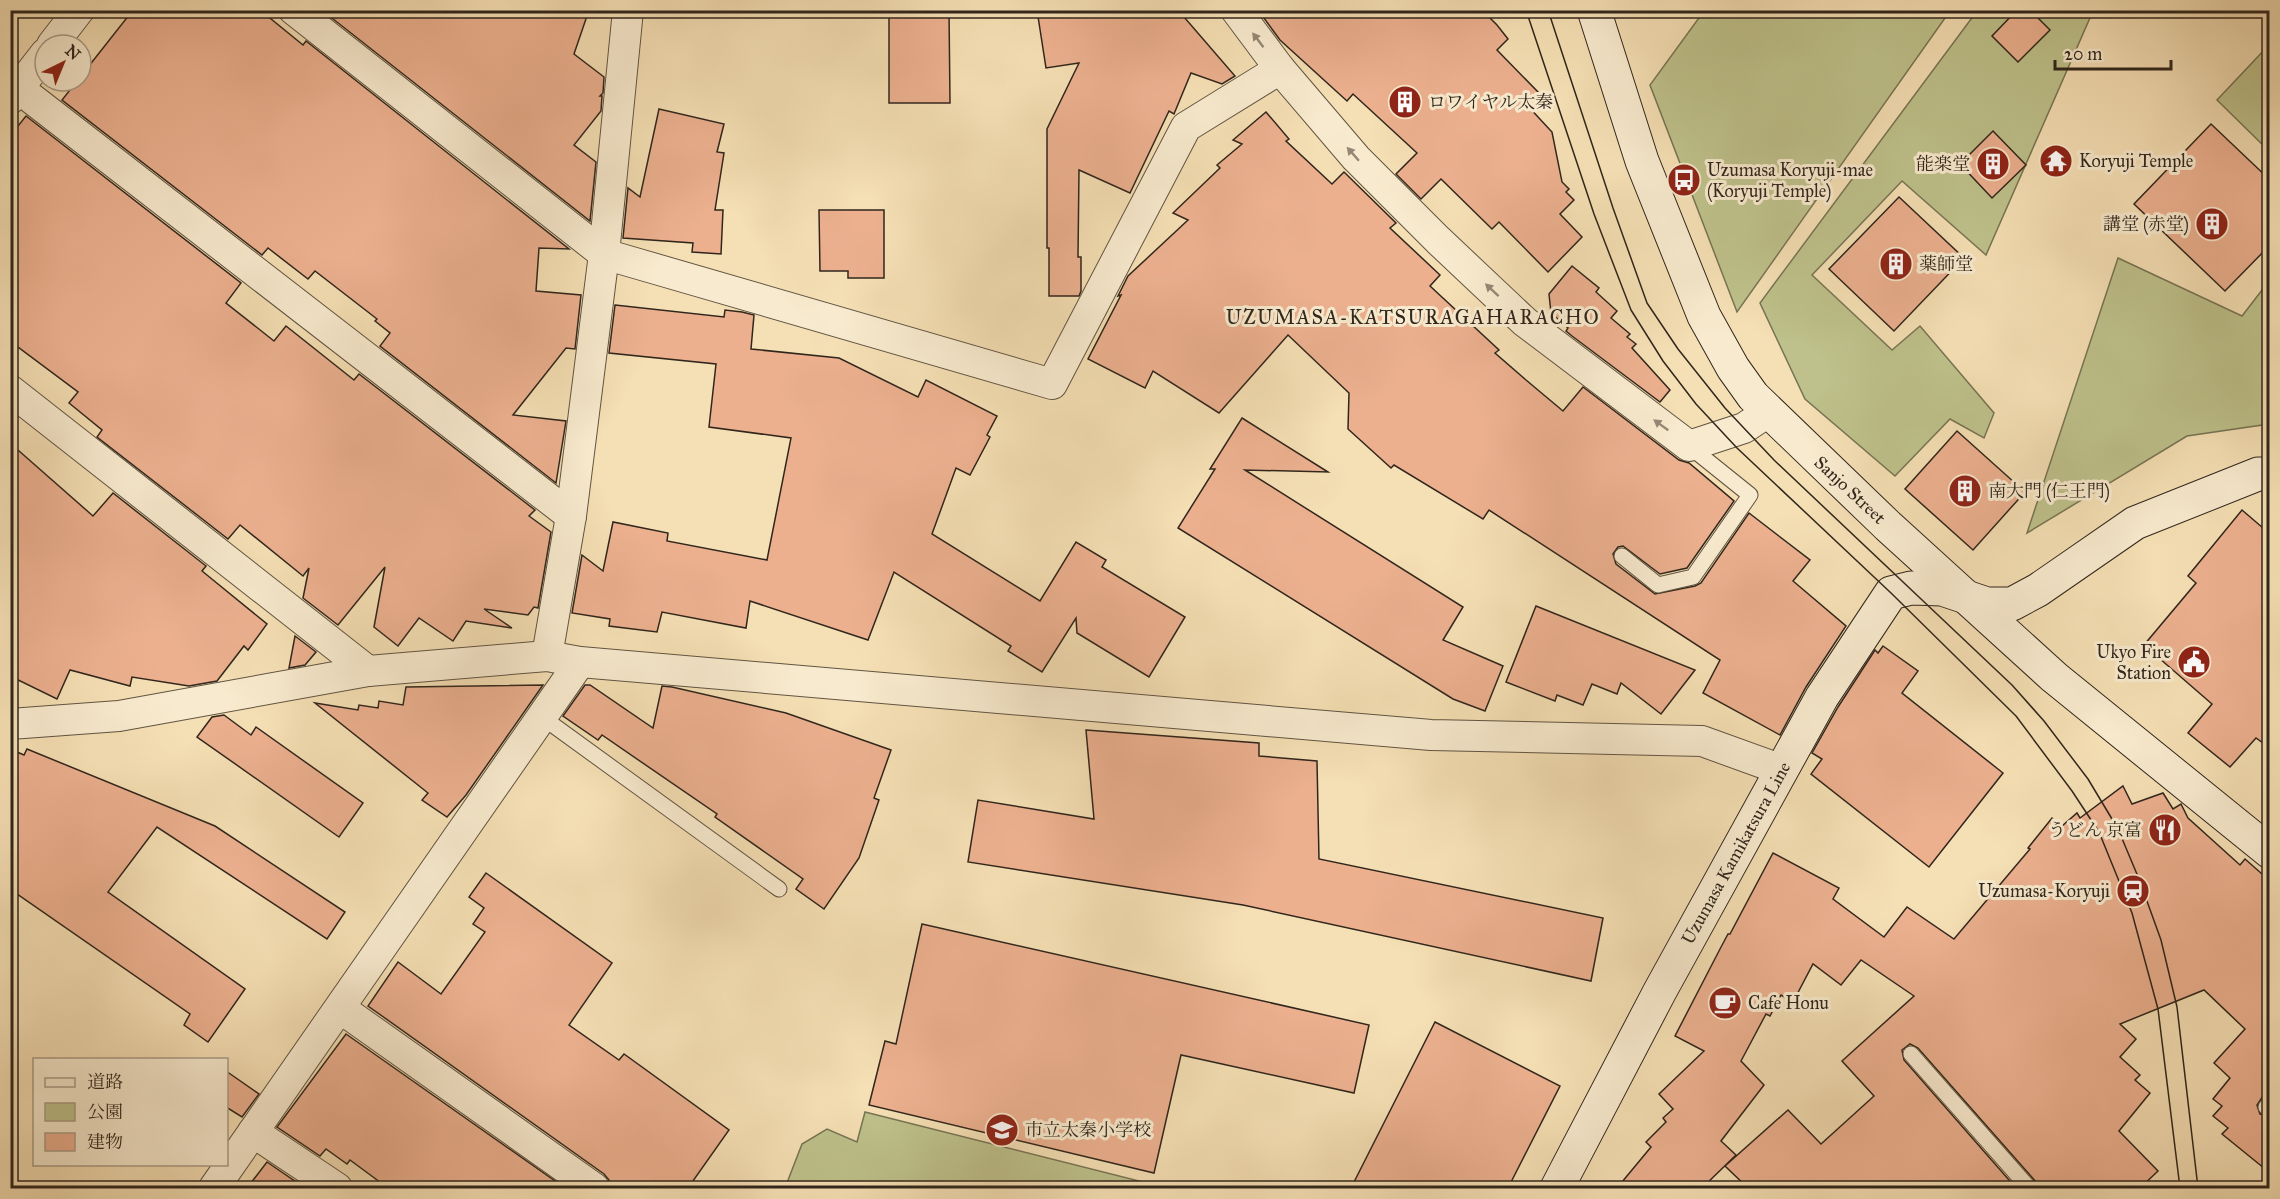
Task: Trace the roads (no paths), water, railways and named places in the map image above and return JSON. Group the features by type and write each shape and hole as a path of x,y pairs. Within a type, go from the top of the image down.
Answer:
{"main road":[{"name":"Sanjo Street","path":"1594,10 1642,161 1704,316 1732,368 1768,412 1965,597 2054,677 2270,852"},
{"path":"1965,597 1987,604 2012,604 2038,590 2135,523 2258,474 2270,474"},
{"name":"Uzumasa Kamikatsura Line","path":"1557,1188 1660,991 1822,697 1891,593 1911,588 1934,588 1965,597"}],"street":[{"path":"61,33 79,10"},
{"path":"294,10 604,254 1052,384 1186,127 1280,69"},
{"path":"547,656 571,516 604,254 628,10"},
{"path":"1236,10 1280,69 1356,158 1438,240 1517,314 1689,446 1744,428 1768,412"},
{"path":"33,69 14,93 571,516"},
{"path":"10,390 368,671"},
{"path":"10,724 119,716 368,671 547,656 580,662 1431,735 1702,741 1782,770"},
{"path":"214,1188 580,662"},
{"path":"340,1008 594,1188"},
{"path":"253,1132 337,1188"}],"lane":[{"path":"1622,556 1658,585 1693,578 1750,495 1689,446"},
{"path":"542,717 779,890"},
{"path":"1911,1054 2029,1188"}],"tram line":[{"path":"1526,10 1594,214 1631,310 1663,361 1696,404 1737,448 1891,593 2016,716 2072,791 2099,832 2132,913 2158,1009 2180,1188"},
{"path":"1548,10 1613,208 1647,303 1678,349 1725,408 1774,460 2012,685 2044,721 2088,779 2118,829 2161,940 2177,1007 2198,1188"}],"place":[{"name":"ロワイヤル太秦","path":"1405,102"},
{"name":"Koryuji Temple","path":"2056,161"},
{"name":"能楽堂","path":"1993,164"},
{"name":"Uzumasa Koryuji-mae (Koryuji Temple)","path":"1684,180"},
{"name":"講堂 (赤堂)","path":"2212,224"},
{"name":"薬師堂","path":"1896,264"},
{"name":"南大門 (仁王門)","path":"1965,491"},
{"name":"Ukyo Fire Station","path":"2194,662"},
{"name":"うどん 京富","path":"2165,830"},
{"name":"Uzumasa-Koryuji","path":"2133,891"},
{"name":"Cafe Honu","path":"1725,1003"},
{"name":"市立太秦小学校","path":"1002,1130"}],"district":[{"name":"UZUMASA-KATSURAGAHARACHO","path":"1413,317"}]}
